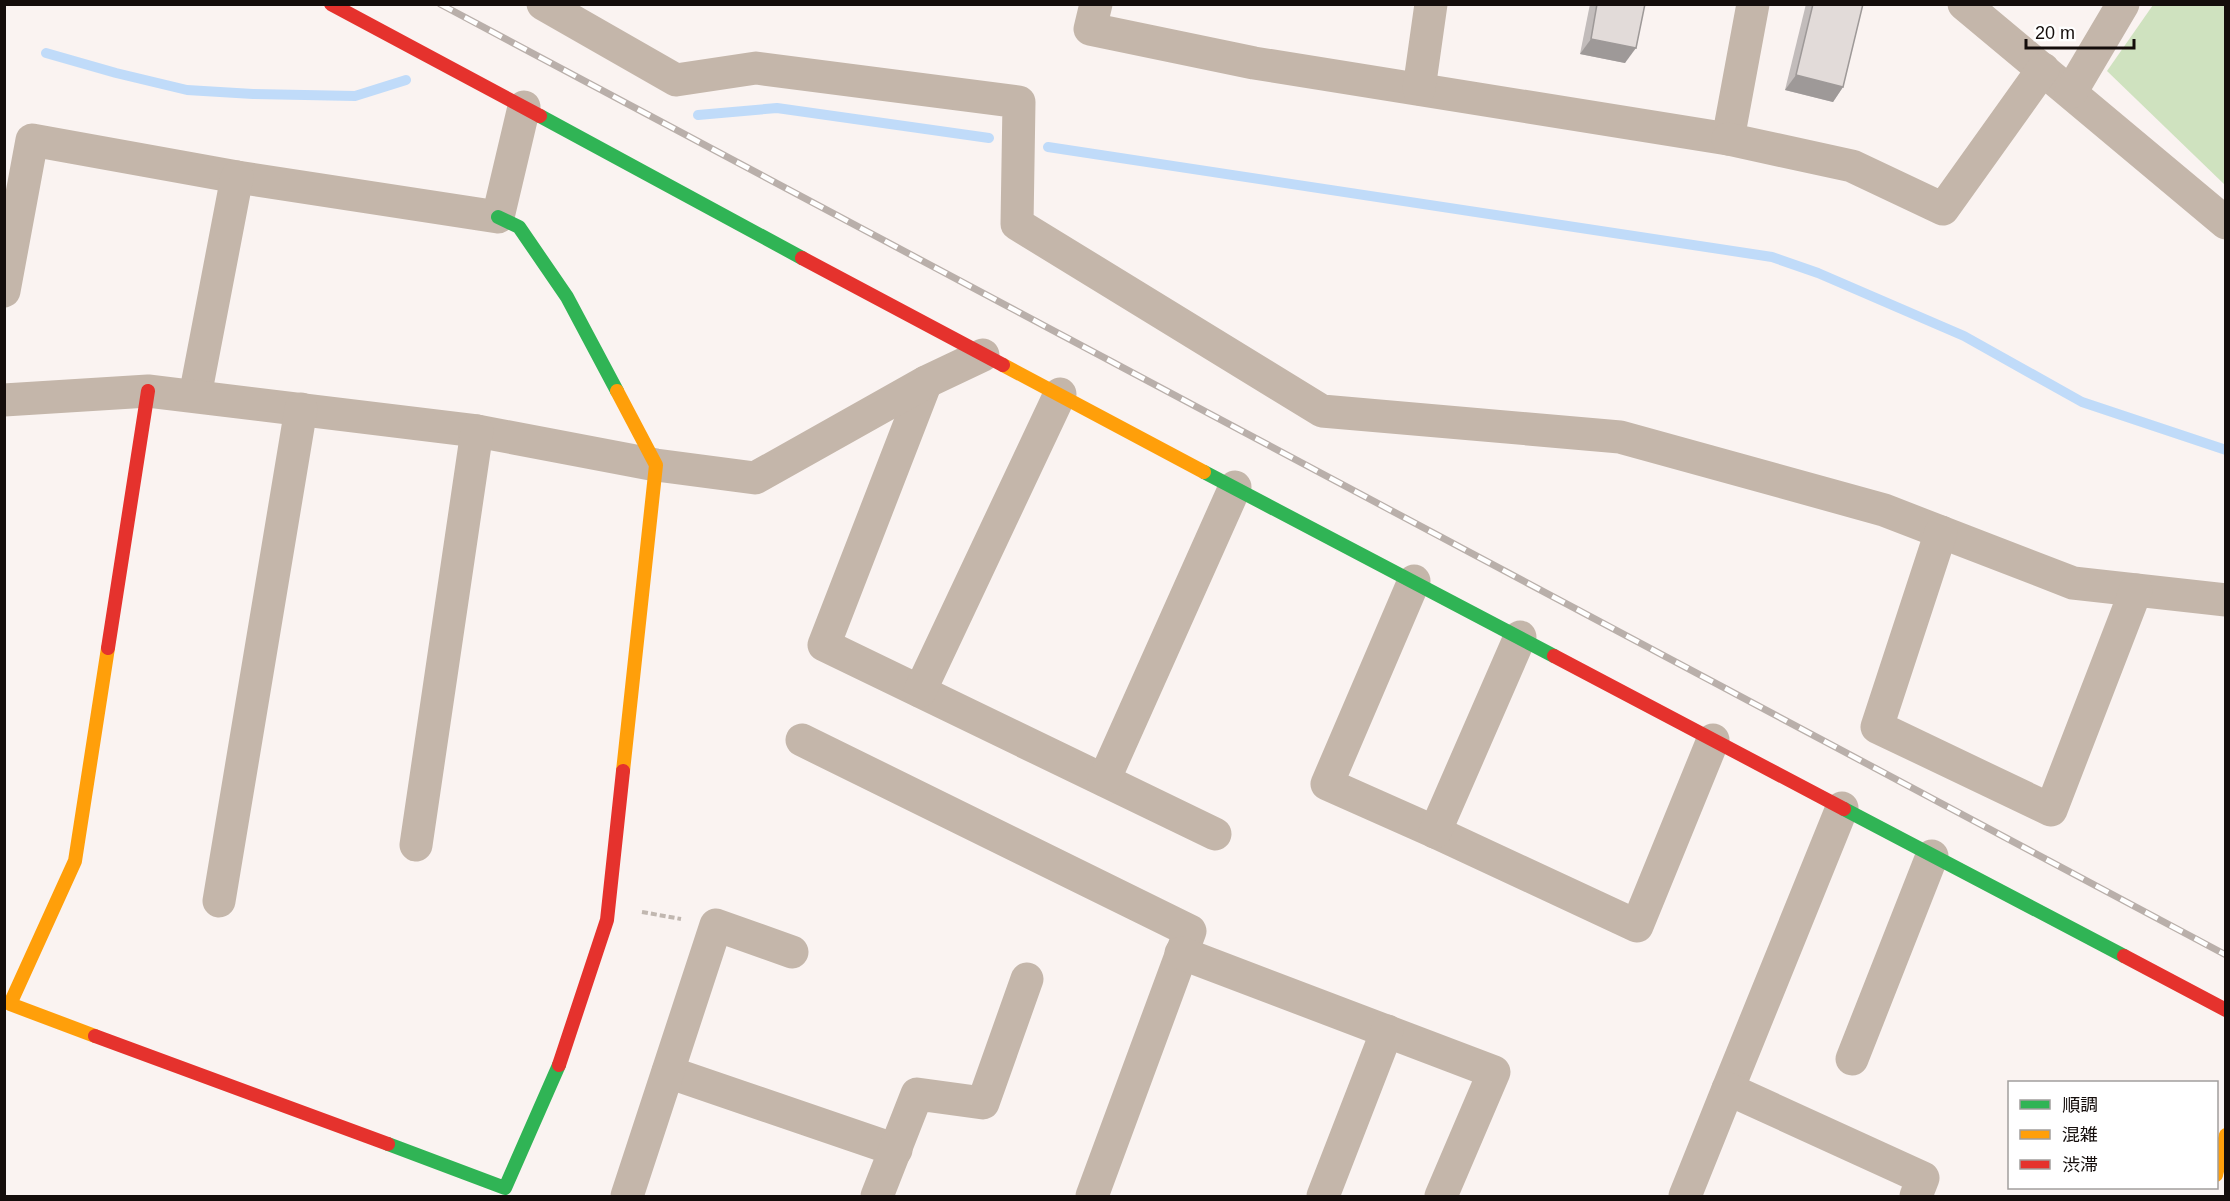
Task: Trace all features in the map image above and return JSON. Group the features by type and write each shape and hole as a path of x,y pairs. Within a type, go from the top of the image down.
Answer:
{"street":[{"path":"331,4 983,355 2226,1011"},
{"path":"543,4 676,80 756,68 1019,102 1017,224 1322,411 1620,437 1884,510 2073,583 2226,600"},
{"path":"1096,4 1090,29 1254,63 1728,139 1852,166 1943,209 2043,69"},
{"path":"1419,89 1431,4"},
{"path":"1728,139 1753,4"},
{"path":"1964,4 2226,223"},
{"path":"2071,92 2123,4"},
{"path":"498,217 524,106"},
{"path":"4,291 32,140 237,177 498,217 519,227 567,297 656,465 607,920 562,1057 505,1188 10,1004 75,861 148,391"},
{"path":"195,396 237,177"},
{"path":"4,400 148,391 477,431 656,465 755,478 926,382 983,355"},
{"path":"926,382 824,645 1215,834"},
{"path":"920,691 1060,394"},
{"path":"219,901 301,409"},
{"path":"416,845 477,431"},
{"path":"1104,780 1235,487"},
{"path":"1941,532 1877,727 2050,810 2136,590"},
{"path":"1414,581 1327,784 1637,926 1713,740"},
{"path":"1435,832 1520,637"},
{"path":"802,740 1190,931 1092,1197"},
{"path":"1685,1197 1842,808"},
{"path":"1852,1059 1932,856"},
{"path":"627,1197 716,925 792,952"},
{"path":"1181,953 1494,1072 1441,1197"},
{"path":"877,1197 917,1095 983,1103 1027,979"},
{"path":"1323,1197 1387,1031"},
{"path":"668,1072 896,1150"},
{"path":"1728,1089 1923,1178 1916,1197"},
{"path":"2218,1171 2226,1135"}],"path":[{"path":"608,906 716,925"}],"green space":[{"path":"2153,5 2225,5 2225,185 2107,71"}],"building":[{"path":"1597,4 1645,4 1636,48 1591,39"},
{"path":"1813,4 1863,4 1843,87 1796,75"}],"waterway":[{"path":"46,53 187,90 355,96 406,80"},
{"path":"698,115 777,108 989,138"},
{"path":"1048,147 1772,257 1818,273 1964,336 2082,402 2226,450"}],"railway":[{"path":"440,4 2226,955"}],"traffic: fast":[{"path":"540,116 802,258"},
{"path":"498,217 519,227 567,297 617,391"},
{"path":"1204,472 1554,656"},
{"path":"1844,809 2124,956"},
{"path":"388,1144 505,1188 559,1065"}],"traffic: slow":[{"path":"1003,365 1204,472"},
{"path":"617,391 656,465 623,771"},
{"path":"95,1036 10,1004 75,861 108,648"},
{"path":"2218,1167 2226,1135"}],"traffic: jam":[{"path":"331,4 540,116"},
{"path":"802,258 1003,365"},
{"path":"108,648 148,391"},
{"path":"1554,656 1844,809"},
{"path":"559,1065 607,920 623,771"},
{"path":"2124,956 2226,1010"},
{"path":"95,1036 388,1144"}]}
